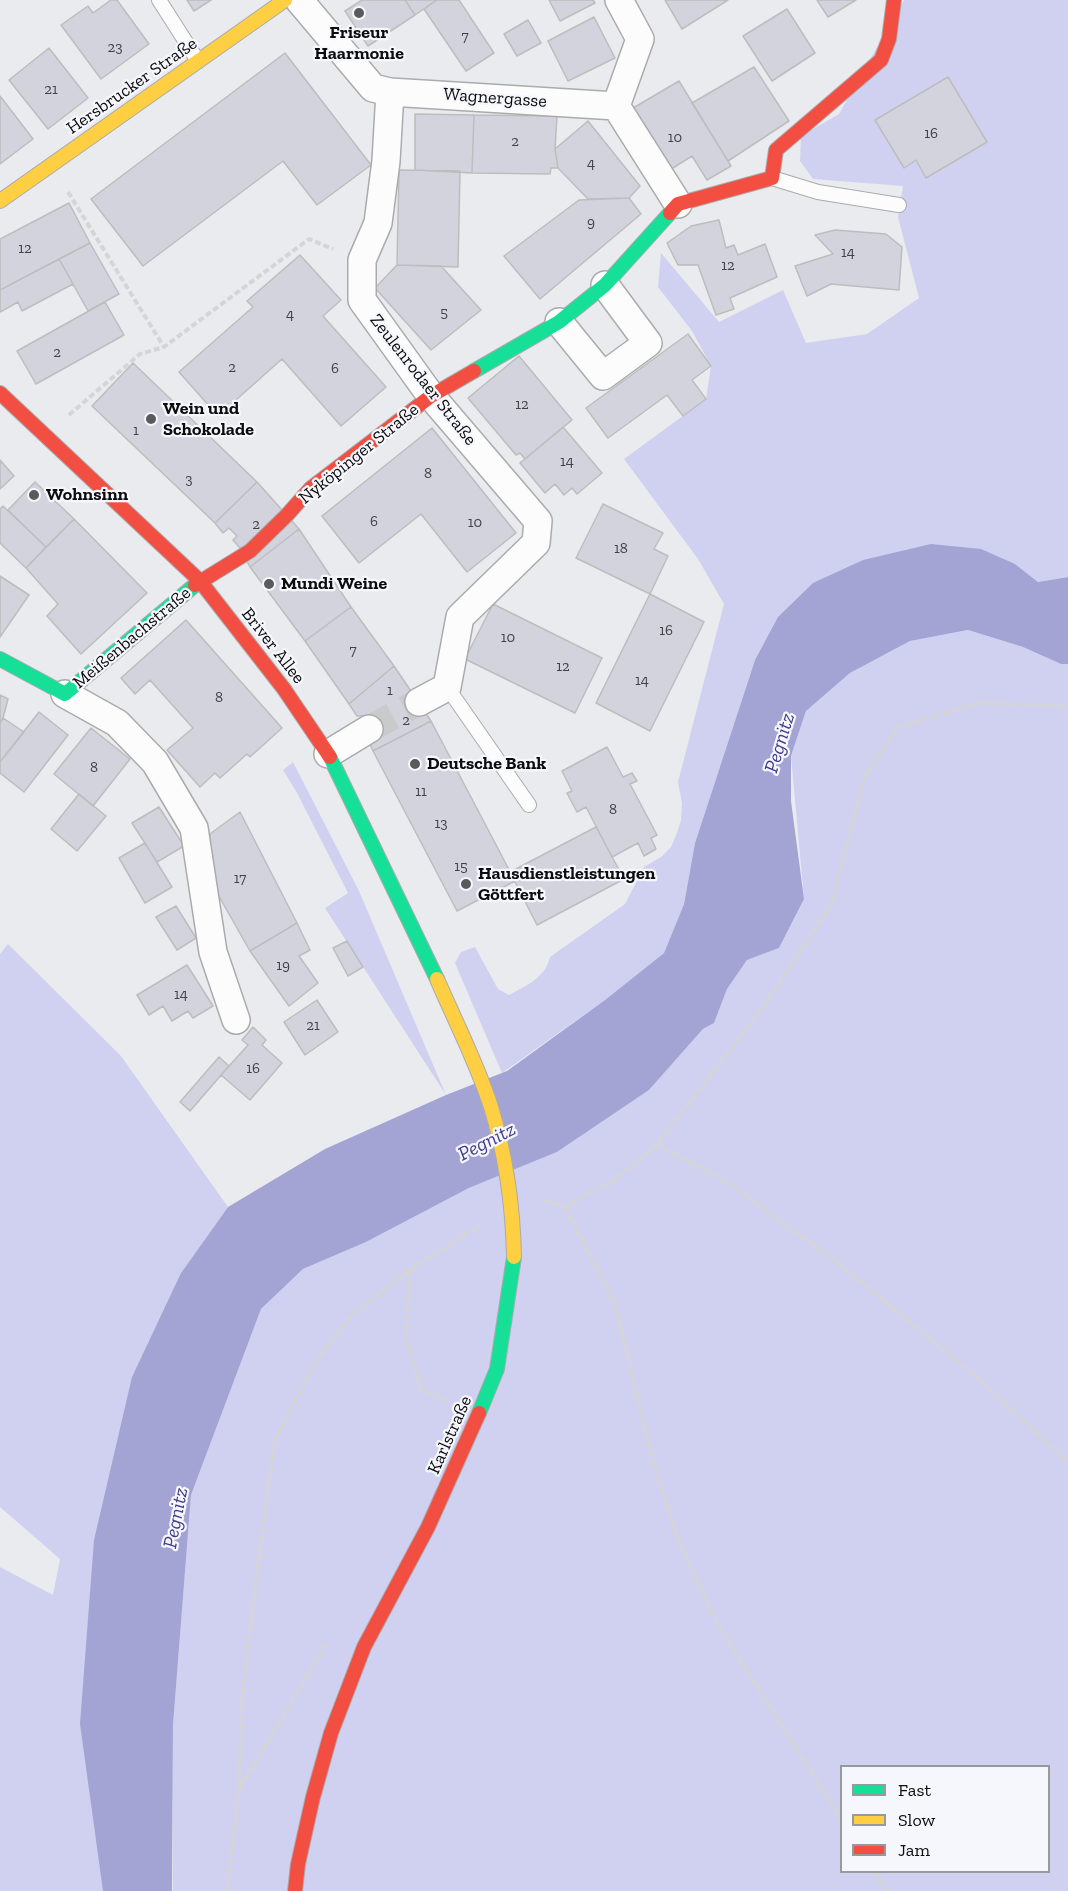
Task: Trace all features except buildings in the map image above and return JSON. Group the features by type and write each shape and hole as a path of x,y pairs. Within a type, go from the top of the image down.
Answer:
{"main road":[{"name":"Hersbrucker Straße","path":"0,201 285,0"},
{"path":"678,204 771,178 776,150 881,60 889,39 894,0"},
{"name":"Nyköpinger Straße","path":"200,581 250,551 311,488 431,396 559,322 605,285 678,204"},
{"name":"Briver Allee","path":"0,393 200,581 284,689 328,754 437,979"},
{"name":"Meißenbachstraße","path":"0,658 65,694 200,581"},
{"name":"Karlstraße","path":"295,1891 298,1864 319,1776 332,1733 364,1647 428,1527 497,1369 513,1257 514,1235 509,1184 499,1135 484,1087 437,979"}],"street":[{"name":"Wagnergasse","path":"299,0 373,88 390,92 616,106"},
{"path":"619,0 640,39 616,106 678,204"},
{"name":"Zeulenrodaer Straße","path":"390,92 386,161 378,223 362,260 362,300 431,396 538,521 536,543 460,617 447,687"},
{"path":"559,322 603,376 648,343 605,285"},
{"path":"419,702 447,687"},
{"name":"Meißenbachstraße","path":"65,694 117,723 154,762 194,828 213,952 236,1020"},
{"path":"328,754 369,729"}],"lane":[{"path":"159,0 198,61"},
{"path":"771,178 818,192 898,205"},
{"path":"447,687 529,805"}],"path":[{"path":"51,165 164,347"},
{"path":"45,435 140,354 164,347 309,239 362,260"},
{"path":"840,1818 715,1620 678,1541 654,1466 615,1304 565,1206 612,1182 656,1145 759,1013 831,905 865,775 897,728 976,703 1068,706"},
{"path":"656,1145 729,1184 839,1264 971,1372 1068,1462"},
{"path":"227,1891 239,1789 242,1699 275,1441 316,1361 353,1314 410,1270 489,1219"},
{"path":"410,1270 406,1339 422,1390"},
{"path":"875,1873 886,1891"}],"shaded area":[{"path":"904,0 1068,0 1068,577 1038,582 1015,564 755,660 695,843 684,904 664,953 605,1000 502,1073 455,963 461,952 475,947 498,989 509,995 540,976 550,957 625,904 644,867 661,857 671,847 681,820 682,803 678,782 724,604 698,559 624,459 706,399 711,366 692,331 658,287 661,253 719,322 783,290 806,343 867,334 919,298 898,217 903,186 813,179 800,161 801,136 839,114"},
{"path":"968,630 1023,647 1061,664 1068,664 1068,1891 173,1891 173,1725 191,1495 261,1309 303,1269 366,1242 469,1188 557,1152 649,1090 703,1029 714,1023 727,989 747,960 779,948 804,899 791,756 806,711 850,673 910,641"},
{"path":"293,762 359,891 446,1095 325,908 348,893 283,770"},
{"path":"8,944 121,1056 228,1207 181,1273 103,1891 0,1891 0,1567 53,1595 60,1559 0,1507 0,954"}],"water":[{"name":"Pegnitz","path":"931,544 981,549 1015,564 1038,582 1068,577 1068,664 1061,664 1023,647 968,630 910,641 850,673 806,711 791,756 791,801 804,899 779,948 747,960 727,989 714,1023 703,1029 649,1090 557,1152 469,1188 366,1242 303,1269 261,1309 191,1495 173,1725 172,1891 103,1891 80,1724 94,1540 132,1377 181,1273 228,1207 325,1149 446,1095 507,1071 605,1000 664,953 684,904 695,843 755,660 778,617 813,583 863,560"}],"tunnel":[{"path":"369,729 419,702"}],"traffic: fast":[{"path":"474,371 559,322 605,285 670,213"},
{"path":"0,659 65,694 195,585"},
{"path":"330,757 437,979"},
{"path":"479,1413 497,1369 514,1257"}],"traffic: slow":[{"path":"0,201 285,0"},
{"path":"437,979 479,1074 496,1125 508,1181 514,1257"}],"traffic: jam":[{"path":"670,213 678,204 772,178 776,150 881,60 889,39 894,0"},
{"path":"195,585 250,551 311,488 431,396 474,371"},
{"path":"0,393 200,581 284,689 330,757"},
{"path":"295,1891 298,1864 313,1797 331,1733 364,1647 428,1527 479,1413"}],"place":[{"name":"Friseur Haarmonie","path":"359,13"},
{"name":"Wein und Schokolade","path":"151,419"},
{"name":"Wohnsinn","path":"34,495"},
{"name":"Mundi Weine","path":"269,584"},
{"name":"Deutsche Bank","path":"415,764"},
{"name":"Hausdienstleistungen Göttfert","path":"466,884"}]}
